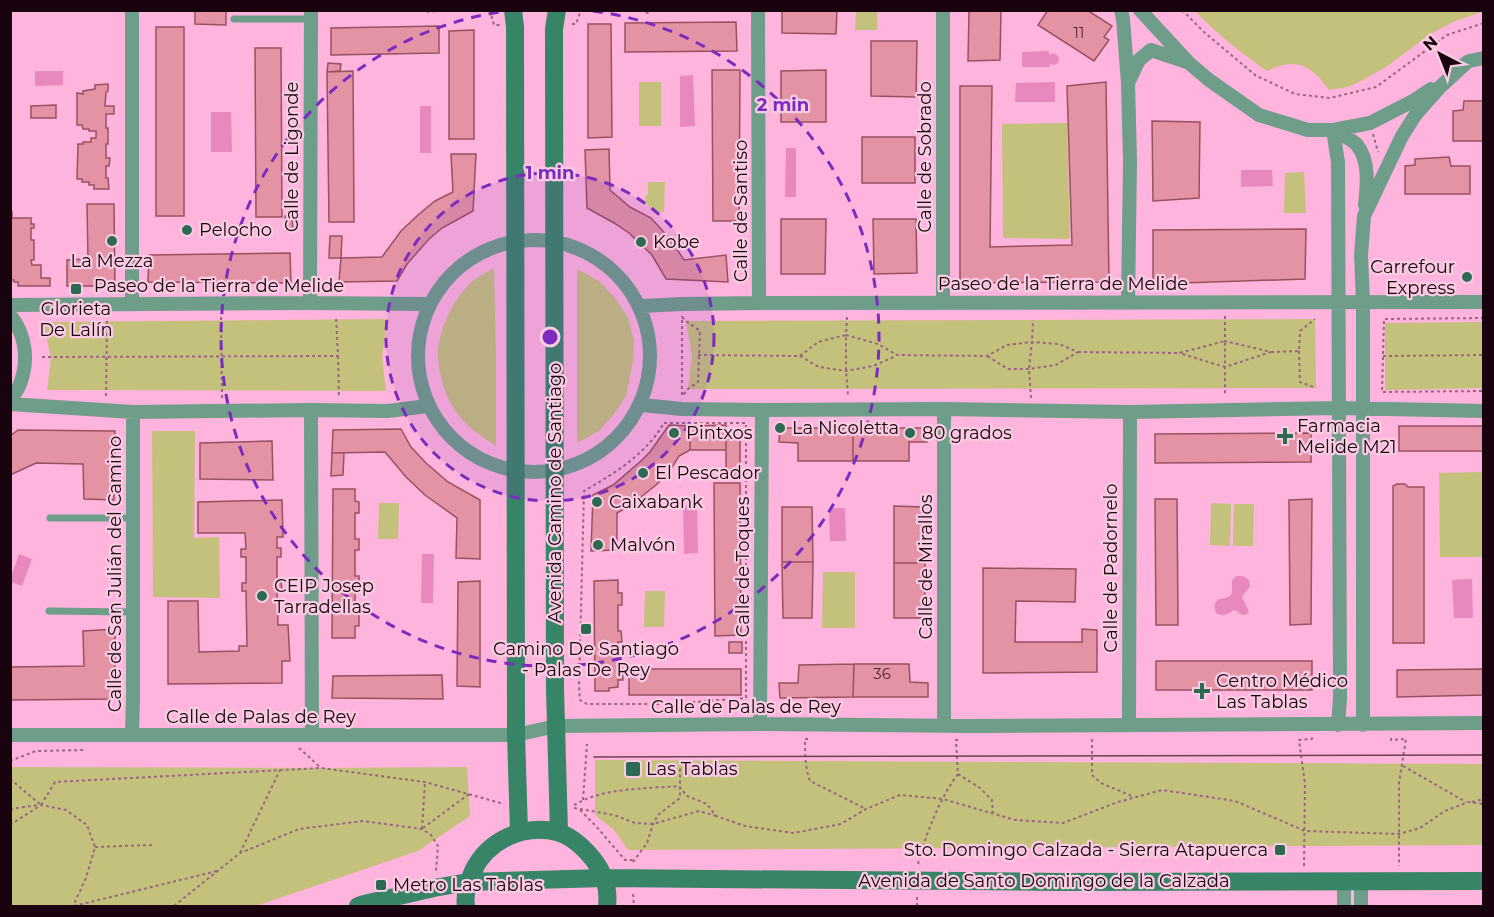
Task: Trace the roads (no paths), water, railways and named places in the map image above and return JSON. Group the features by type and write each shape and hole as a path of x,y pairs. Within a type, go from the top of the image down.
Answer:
{"street":[{"path":"132,10 132,304"},
{"name":"Calle de Santiso","path":"758,10 759,303"},
{"name":"Calle de Sobrado","path":"943,10 943,303"},
{"path":"1121,10 1124,19 1128,83 1130,161 1128,302"},
{"path":"1140,10 1209,80 1259,115 1308,130 1332,130 1370,123 1413,101 1465,64 1484,58"},
{"name":"Calle de Ligonde","path":"310,303 311,15"},
{"name":"Avenida Camino de Santiago","path":"556,17 554,244 556,726 559,832"},
{"path":"514,19 516,735 519,832"},
{"path":"1128,83 1139,60 1150,50 1190,63"},
{"path":"1364,216 1402,136 1416,114 1465,64"},
{"path":"1332,130 1356,144 1365,160 1367,184 1361,255 1363,724"},
{"path":"1332,130 1338,162 1340,698 1338,725"},
{"path":"534,241 554,244 583,251 607,264 627,283 642,306 652,339 652,373 642,405 613,442 577,465 555,470 516,469 489,463 464,450 443,430 427,406 418,381 416,355 419,329 428,304 444,282 463,263 487,250 515,242 534,241"},
{"name":"Paseo de la Tierra de Melide","path":"642,306 682,310 759,303 1484,302"},
{"name":"Paseo de la Tierra de Melide","path":"10,304 428,304"},
{"path":"10,315 16,321 24,342 25,363 20,385 10,402 133,412 388,411 427,406"},
{"path":"642,405 682,403 762,410 944,409 1130,412 1362,408 1484,411"},
{"name":"Calle de Mirallos","path":"944,409 944,725"},
{"path":"311,410 312,735"},
{"name":"Calle de Toques","path":"760,724 762,410"},
{"name":"Calle de San Julián del Camino","path":"132,735 133,412"},
{"name":"Calle de Padornelo","path":"1129,725 1130,412"},
{"name":"Calle de Palas de Rey","path":"10,735 516,735 556,726 760,724 973,726 1484,723"},
{"path":"466,906 468,882 478,860 496,842 519,832 540,831 559,832 576,841 586,850 604,878 607,906"},
{"name":"Avenida de Santo Domingo de la Calzada","path":"358,906 468,882 604,878 633,869 917,880 1484,881"},
{"path":"1344,906 1353,882"},
{"path":"1353,882 1361,906"}],"lane":[{"path":"234,18 311,15"},
{"path":"50,518 133,518"},
{"path":"49,611 134,612"}],"tram line":[{"path":"594,757 1484,755"}],"place":[{"name":"Pelocho","path":"187,230"},
{"name":"La Mezza","path":"112,241"},
{"name":"Kobe","path":"641,242"},
{"name":"Carrefour Express","path":"1467,277"},
{"name":"Glorieta De Lalín","path":"76,289"},
{"name":"La Nicoletta","path":"780,428"},
{"name":"Pintxos","path":"674,433"},
{"name":"80 grados","path":"910,433"},
{"name":"Farmacia Melide M21","path":"1285,436"},
{"name":"El Pescador","path":"643,473"},
{"name":"Caixabank","path":"597,502"},
{"name":"Malvón","path":"598,545"},
{"name":"CEIP Josep Tarradellas","path":"262,596"},
{"name":"Camino De Santiago - Palas De Rey","path":"586,629"},
{"name":"Centro Médico Las Tablas","path":"1202,691"},
{"name":"Las Tablas","path":"633,769"},
{"name":"Sto. Domingo Calzada - Sierra Atapuerca","path":"1280,850"},
{"name":"Metro Las Tablas","path":"381,885"}]}
